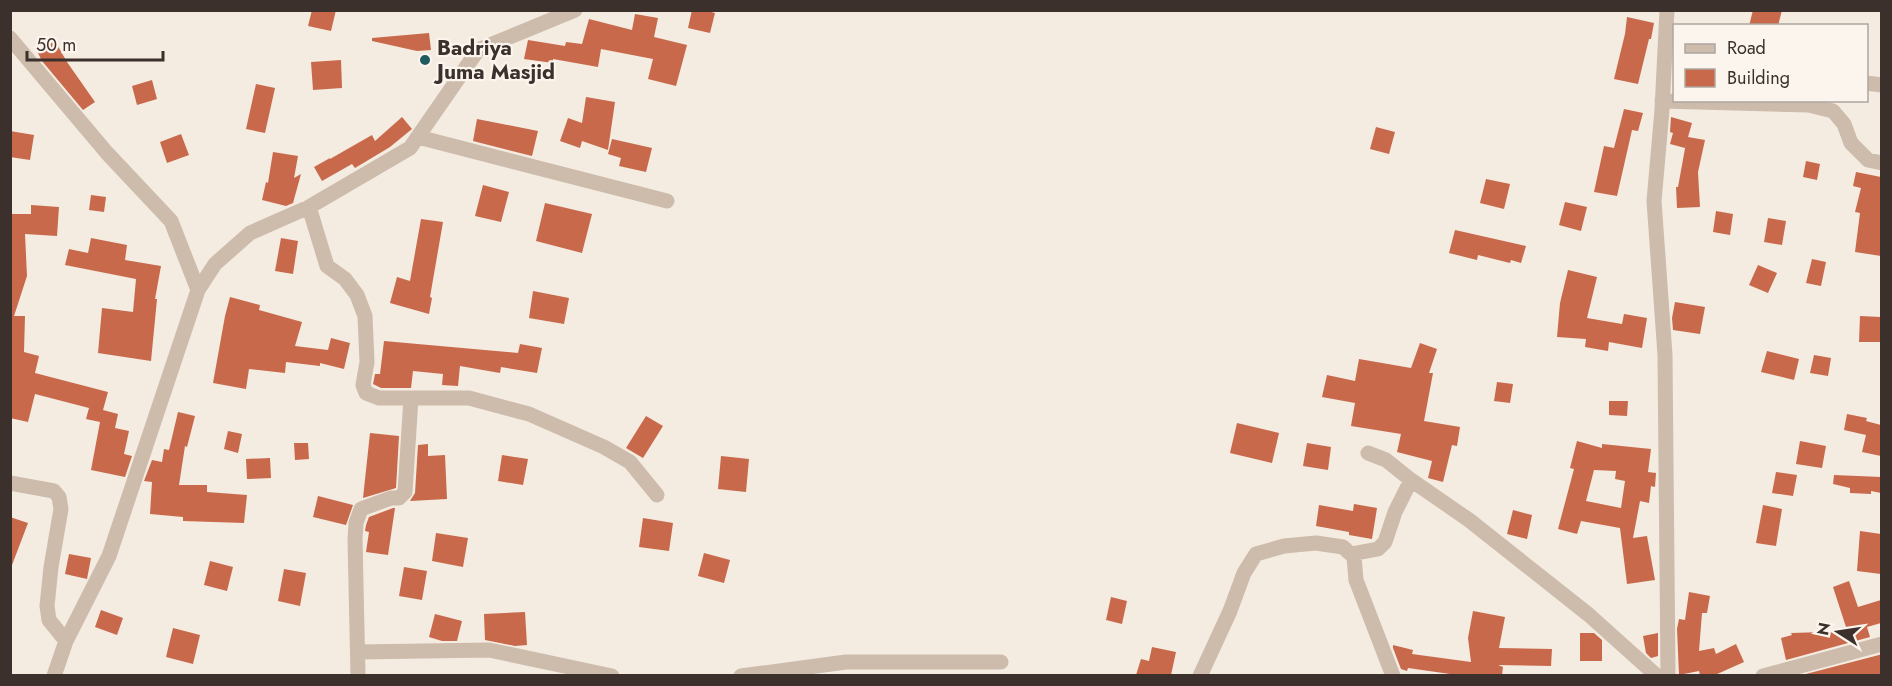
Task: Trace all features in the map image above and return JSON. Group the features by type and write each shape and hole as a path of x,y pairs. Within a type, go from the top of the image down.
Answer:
{"street":[{"path":"54,675 66,640 109,556 198,290 215,264 250,233 309,207 410,148 478,50 575,10"},
{"path":"1667,10 1654,201 1665,356 1668,675"},
{"path":"10,38 107,153 171,221 198,290"},
{"path":"1662,101 1673,101"},
{"path":"1738,102 1814,103 1833,111 1844,124 1851,142 1868,160 1881,163"},
{"path":"418,137 667,201"},
{"path":"309,207 327,266 345,279 357,295 365,316 367,362 363,385 366,393 379,398 469,398 529,414 603,447 630,462 657,495"},
{"path":"358,675 356,523 361,508 391,498 399,498 405,492 411,398"},
{"path":"1368,453 1386,460 1488,534 1589,615 1657,675"},
{"path":"1351,554 1378,549 1385,542 1395,512 1411,480"},
{"path":"10,483 54,491 59,497 61,509 47,606 49,620 66,640"},
{"path":"1200,675 1230,611 1244,573 1256,554 1284,546 1316,543 1343,547 1354,557 1356,580 1393,675"},
{"path":"1763,675 1881,644"},
{"path":"358,652 489,650 612,675"},
{"path":"741,675 846,662 1002,662"}],"building":[{"path":"312,10 336,10 331,31 308,26"},
{"path":"692,10 715,13 710,33 688,28"},
{"path":"1753,10 1782,10 1778,24 1750,24"},
{"path":"635,14 658,18 654,37 687,45 676,86 648,79 653,59 601,49 598,67 553,59 553,63 524,59 528,40 565,46 566,42 582,44 589,19 632,30"},
{"path":"1627,17 1654,23 1638,84 1614,79"},
{"path":"429,33 431,50 417,51 372,41 372,38"},
{"path":"55,41 95,102 83,110 42,61 37,51"},
{"path":"341,60 342,88 313,90 311,62"},
{"path":"152,80 157,99 137,105 132,86"},
{"path":"256,84 275,88 265,133 246,129"},
{"path":"586,97 615,102 608,150 582,141 580,148 560,141 568,118 582,123"},
{"path":"1624,109 1643,113 1638,131 1632,130 1617,196 1594,192 1604,146 1614,148"},
{"path":"402,117 412,129 390,147 355,168 352,164 322,181 314,167 372,135 375,141"},
{"path":"1671,117 1692,123 1688,137 1705,140 1698,172 1700,207 1677,208 1676,187 1678,187 1686,143 1685,148 1670,144 1673,133 1670,132"},
{"path":"477,119 538,131 532,156 473,141"},
{"path":"1376,127 1395,132 1389,154 1370,149"},
{"path":"10,131 34,135 30,160 10,157"},
{"path":"181,134 189,155 167,163 160,142"},
{"path":"612,139 652,148 646,172 619,166 621,158 608,154"},
{"path":"273,152 298,156 294,178 301,174 293,203 286,206 262,200 266,182 268,183"},
{"path":"1806,161 1820,164 1817,180 1803,177"},
{"path":"1856,172 1881,177 1881,256 1855,252 1860,213 1855,212 1861,188 1853,186"},
{"path":"1486,179 1510,184 1504,209 1480,203"},
{"path":"483,185 509,192 501,222 475,216"},
{"path":"91,195 106,197 104,212 89,210"},
{"path":"1565,202 1587,207 1581,231 1559,225"},
{"path":"545,203 592,214 582,253 536,241"},
{"path":"31,205 59,207 57,236 25,234 27,276 14,316 25,316 24,352 39,356 35,373 108,392 103,410 118,414 115,428 129,431 124,454 132,456 125,477 91,470 100,422 86,419 89,408 35,394 28,422 10,418 10,214 31,214"},
{"path":"1716,211 1733,214 1730,235 1713,232"},
{"path":"1768,218 1786,221 1782,245 1764,242"},
{"path":"421,219 443,222 429,314 390,303 397,277 410,281"},
{"path":"1455,230 1526,246 1521,263 1511,260 1510,263 1478,255 1477,260 1449,253"},
{"path":"91,238 127,245 125,260 161,266 155,299 157,299 151,361 98,353 102,308 133,312 136,279 65,265 69,249 88,253"},
{"path":"281,238 298,241 293,274 275,271"},
{"path":"1812,259 1826,262 1821,286 1806,283"},
{"path":"1758,265 1777,273 1768,293 1749,285"},
{"path":"1568,270 1597,277 1587,318 1622,324 1624,314 1647,318 1642,348 1609,342 1608,351 1585,347 1586,339 1557,337 1560,303"},
{"path":"533,291 569,298 564,324 529,318"},
{"path":"230,297 260,305 259,310 302,322 295,346 328,350 331,338 350,343 344,369 320,363 320,366 286,362 285,373 249,369 246,389 213,383"},
{"path":"1675,302 1705,307 1700,334 1673,330 1672,318"},
{"path":"1860,316 1881,317 1881,342 1859,342"},
{"path":"384,341 518,353 520,344 542,348 537,373 501,367 500,373 460,366 458,386 442,385 443,374 413,371 411,388 381,388 373,384 375,374 380,374"},
{"path":"1420,343 1437,349 1429,373 1433,373 1424,421 1460,427 1457,446 1452,445 1443,482 1428,478 1432,461 1397,452 1401,434 1351,426 1355,403 1322,397 1327,375 1355,381 1359,359 1411,368"},
{"path":"1767,351 1799,359 1794,380 1761,372"},
{"path":"1814,355 1831,358 1828,376 1810,373"},
{"path":"1497,382 1513,384 1510,403 1494,401"},
{"path":"1609,401 1628,401 1627,416 1609,415"},
{"path":"178,412 195,416 187,447 185,446 179,485 207,485 207,492 247,495 244,523 183,521 183,517 150,514 152,482 144,481 152,460 162,462 164,449 169,450"},
{"path":"1847,414 1867,418 1866,421 1881,425 1881,456 1862,452 1866,435 1844,430"},
{"path":"646,416 663,426 643,458 626,448"},
{"path":"1237,423 1279,433 1272,463 1230,453"},
{"path":"228,431 242,434 238,453 224,449"},
{"path":"370,433 399,436 396,488 363,498"},
{"path":"1577,441 1602,448 1602,444 1651,449 1648,472 1656,473 1655,487 1651,486 1649,503 1640,501 1633,538 1647,536 1655,580 1627,584 1620,528 1581,521 1577,534 1558,529 1574,469 1570,468","holes":["1594,470 1616,471 1615,479 1625,481 1621,508 1586,501"]},
{"path":"1800,441 1826,446 1822,468 1796,464"},
{"path":"294,443 308,443 309,459 295,460"},
{"path":"1307,443 1331,447 1328,470 1303,466"},
{"path":"428,444 428,456 445,455 447,499 410,501 415,493 418,445"},
{"path":"502,455 528,459 523,485 498,481"},
{"path":"721,456 749,459 746,492 718,489"},
{"path":"270,458 271,478 247,479 246,459"},
{"path":"1776,472 1797,475 1793,496 1772,493"},
{"path":"1834,475 1881,477 1881,493 1871,491 1871,494 1850,493 1850,488 1833,484"},
{"path":"318,496 353,505 346,525 313,517"},
{"path":"1354,504 1377,508 1372,539 1316,526 1319,505 1353,511"},
{"path":"1763,505 1782,509 1776,546 1756,543"},
{"path":"395,508 388,555 366,552 369,532 365,531 369,517"},
{"path":"1513,510 1532,515 1527,539 1507,534"},
{"path":"10,517 28,523 12,565 10,565"},
{"path":"643,518 673,523 669,551 639,547"},
{"path":"1860,531 1881,534 1881,574 1857,571"},
{"path":"436,533 468,538 463,567 432,561"},
{"path":"704,553 730,560 724,583 698,576"},
{"path":"69,554 91,558 87,579 65,574"},
{"path":"210,561 233,567 227,591 204,585"},
{"path":"404,567 427,571 422,600 399,596"},
{"path":"284,569 306,573 300,606 278,601"},
{"path":"1849,581 1858,607 1881,600 1881,623 1867,627 1870,637 1786,660 1781,638 1792,635 1791,633 1824,632 1846,627 1833,587"},
{"path":"1689,592 1710,596 1707,613 1702,613 1699,651 1714,648 1716,654 1736,644 1744,662 1715,675 1700,675 1699,671 1679,675 1677,629 1679,619 1685,620"},
{"path":"1111,597 1127,601 1122,624 1106,620"},
{"path":"101,610 123,618 117,635 95,627"},
{"path":"1473,611 1505,617 1499,648 1552,649 1551,666 1498,665 1503,667 1502,675 1457,675 1401,669 1393,645 1413,650 1412,654 1471,662 1468,638"},
{"path":"525,612 527,645 515,646 485,640 484,614"},
{"path":"435,614 462,621 457,641 442,641 429,637"},
{"path":"173,628 200,635 193,664 166,657"},
{"path":"1580,633 1594,633 1602,640 1602,661 1580,661"},
{"path":"1658,633 1658,656 1651,658 1646,653 1643,636"},
{"path":"1152,647 1176,652 1171,675 1136,675 1141,659 1149,661"},
{"path":"1881,654 1881,675 1802,675 1879,655"}],"place":[{"name":"Badriya Juma Masjid","path":"425,60"}]}
